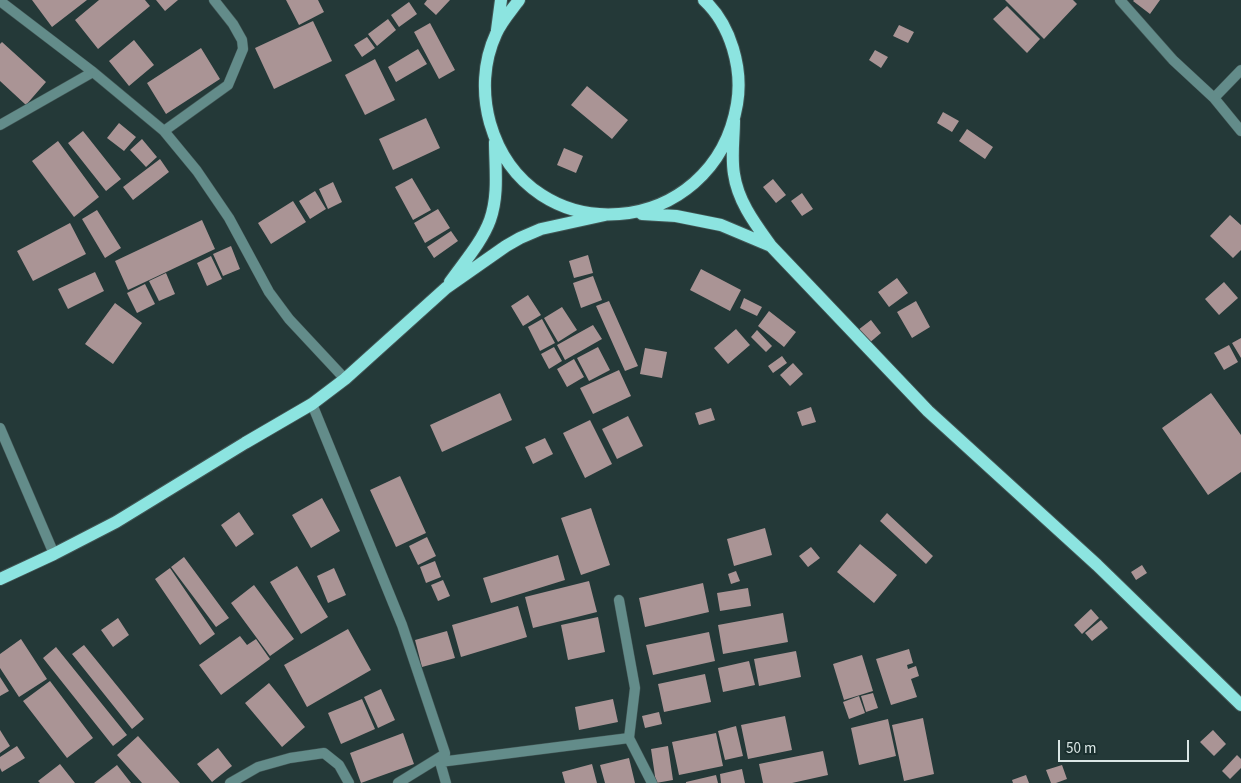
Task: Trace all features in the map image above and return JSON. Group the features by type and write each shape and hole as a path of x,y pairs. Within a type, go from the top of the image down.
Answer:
{"main road":[{"path":"501,0 496,33 485,68 485,105 495,140 513,170 539,193 570,209 605,215"},
{"path":"496,33 519,0"},
{"path":"704,0 724,27"},
{"path":"717,0 724,27 733,49 738,72 738,96 734,120 734,175 750,217 771,246 928,412 1097,565 1241,705"},
{"path":"634,213 668,202 698,181 720,153 734,120"},
{"path":"446,288 490,220 495,189 495,140"},
{"path":"0,579 116,522 244,442 312,404 345,379 446,288 520,238 542,229 605,215 634,213 676,216 721,225 771,246"}],"street":[{"path":"164,131 228,85 242,49 242,40 233,24 214,0"},
{"path":"1120,0 1173,60 1214,98 1241,131"},
{"path":"0,1 93,72 164,131 196,171 229,218 269,292 289,319 345,379"},
{"path":"1214,98 1241,70"},
{"path":"0,125 93,72"},
{"path":"312,404 402,625 443,758 446,783"},
{"path":"0,428 54,554"},
{"path":"620,600 636,688 629,738 652,783"},
{"path":"398,783 443,758 629,738"},
{"path":"230,783 258,767 290,758 324,753 339,765 348,783"}],"building":[{"path":"32,0 87,0 52,27"},
{"path":"99,0 145,0 150,6 98,49 75,20"},
{"path":"156,0 178,0 165,11"},
{"path":"286,0 318,0 324,12 299,25"},
{"path":"427,0 450,0 436,15 424,4"},
{"path":"1005,0 1073,0 1077,4 1044,39"},
{"path":"1134,0 1160,0 1150,14"},
{"path":"409,2 417,14 399,27 391,15"},
{"path":"1007,6 1040,39 1027,53 993,19"},
{"path":"388,19 396,30 377,46 368,34"},
{"path":"313,21 332,61 274,89 255,48"},
{"path":"430,23 455,70 439,79 414,32"},
{"path":"899,25 914,32 908,43 893,36"},
{"path":"367,37 375,48 362,57 354,45"},
{"path":"134,40 154,65 129,86 109,61"},
{"path":"2,42 46,82 26,105 0,81 0,44"},
{"path":"201,48 220,79 166,114 147,83"},
{"path":"418,49 427,64 396,82 388,67"},
{"path":"875,50 888,57 881,68 869,60"},
{"path":"375,59 395,100 365,115 345,75"},
{"path":"587,86 628,120 612,139 571,105"},
{"path":"943,112 959,121 952,132 937,123"},
{"path":"426,118 440,148 393,170 379,139"},
{"path":"119,123 136,137 124,151 107,138"},
{"path":"967,129 993,147 985,159 959,141"},
{"path":"83,131 121,179 106,191 68,143"},
{"path":"142,139 157,157 146,167 130,150"},
{"path":"58,141 99,197 74,217 32,161"},
{"path":"564,148 583,156 576,173 557,165"},
{"path":"160,159 169,172 133,200 123,187"},
{"path":"412,178 431,210 413,220 395,187"},
{"path":"773,179 786,195 776,203 763,187"},
{"path":"333,182 342,202 328,209 319,189"},
{"path":"315,191 326,209 310,219 299,201"},
{"path":"802,193 813,209 802,216 791,201"},
{"path":"293,201 306,222 271,244 258,223"},
{"path":"438,209 450,228 425,243 414,223"},
{"path":"97,210 121,248 105,258 82,219"},
{"path":"1230,215 1241,225 1241,250 1233,258 1210,236"},
{"path":"202,220 215,249 128,290 115,261"},
{"path":"70,223 86,254 33,281 17,251"},
{"path":"451,231 458,241 434,258 427,247"},
{"path":"231,246 240,269 223,276 213,254"},
{"path":"588,255 593,273 574,278 569,261"},
{"path":"211,256 222,279 207,286 197,263"},
{"path":"701,269 741,290 730,311 690,290"},
{"path":"95,272 104,291 68,309 58,289"},
{"path":"166,273 175,294 159,301 149,281"},
{"path":"593,276 602,300 581,308 573,283"},
{"path":"897,278 908,293 889,307 878,292"},
{"path":"1224,282 1238,298 1219,315 1205,299"},
{"path":"145,284 155,304 137,313 127,293"},
{"path":"528,295 541,315 523,326 511,306"},
{"path":"744,298 762,307 757,316 740,308"},
{"path":"609,301 638,366 625,371 596,306"},
{"path":"916,301 930,327 912,338 897,312"},
{"path":"115,303 142,323 113,364 85,344"},
{"path":"562,307 577,330 558,342 544,318"},
{"path":"769,311 796,332 784,347 758,326"},
{"path":"542,319 555,343 540,351 528,327"},
{"path":"871,320 881,333 868,344 858,330"},
{"path":"593,325 602,339 565,360 557,345"},
{"path":"736,329 750,345 728,364 714,348"},
{"path":"757,330 772,346 766,352 751,337"},
{"path":"1241,338 1241,358 1232,343"},
{"path":"1229,345 1238,362 1224,370 1214,353"},
{"path":"554,347 562,361 549,369 541,354"},
{"path":"598,347 610,370 589,381 577,358"},
{"path":"645,348 667,352 662,378 640,374"},
{"path":"782,356 787,363 773,373 768,366"},
{"path":"574,359 584,377 567,387 557,369"},
{"path":"793,363 803,374 790,386 780,375"},
{"path":"619,370 631,396 593,414 580,388"},
{"path":"500,393 512,420 442,452 430,425"},
{"path":"1211,393 1241,435 1241,472 1208,495 1162,428"},
{"path":"811,407 816,422 802,426 797,412"},
{"path":"711,408 715,420 699,425 695,413"},
{"path":"628,416 643,446 617,459 602,429"},
{"path":"590,420 612,464 585,478 563,433"},
{"path":"545,438 553,454 533,464 525,447"},
{"path":"400,476 426,533 396,547 370,490"},
{"path":"322,498 340,531 311,548 292,515"},
{"path":"591,508 610,565 581,575 561,518"},
{"path":"239,512 254,534 236,547 221,525"},
{"path":"887,513 933,556 926,564 880,521"},
{"path":"765,528 772,555 734,566 727,539"},
{"path":"427,537 436,556 418,565 409,546"},
{"path":"860,544 897,575 874,603 837,572"},
{"path":"811,547 820,558 808,567 799,556"},
{"path":"558,555 565,580 491,603 483,578"},
{"path":"184,557 229,618 216,627 171,567"},
{"path":"435,561 441,577 426,583 420,567"},
{"path":"1142,565 1147,573 1136,580 1131,572"},
{"path":"297,566 328,617 301,634 270,582"},
{"path":"170,568 215,634 200,645 155,579"},
{"path":"334,568 346,595 328,603 317,576"},
{"path":"736,571 740,581 731,584 728,574"},
{"path":"443,580 450,596 438,601 431,585"},
{"path":"589,581 597,612 533,628 525,597"},
{"path":"703,583 709,612 645,627 639,598"},
{"path":"254,585 294,639 270,656 231,603"},
{"path":"748,588 751,606 720,611 717,593"},
{"path":"518,606 527,637 461,657 452,625"},
{"path":"1091,609 1099,618 1082,634 1074,625"},
{"path":"783,613 788,642 723,654 718,625"},
{"path":"598,617 605,652 568,660 561,625"},
{"path":"118,618 129,635 113,647 101,630"},
{"path":"1101,620 1108,628 1092,641 1085,633"},
{"path":"348,629 371,670 307,707 284,665"},
{"path":"447,631 455,658 422,667 415,640"},
{"path":"709,632 715,661 653,675 646,645"},
{"path":"240,636 247,645 256,639 270,659 221,695 199,665"},
{"path":"21,639 47,679 19,697 0,668 0,654"},
{"path":"84,645 144,719 132,729 72,654"},
{"path":"56,647 127,735 113,746 43,658"},
{"path":"909,649 913,663 907,665 908,669 916,666 919,676 911,679 917,697 891,705 876,659"},
{"path":"796,651 801,677 759,686 754,659"},
{"path":"862,655 873,691 844,700 833,664"},
{"path":"749,661 755,685 723,692 718,668"},
{"path":"705,674 711,702 664,712 658,684"},
{"path":"0,677 9,691 0,696"},
{"path":"50,681 93,738 67,758 23,701"},
{"path":"269,683 305,727 282,747 245,703"},
{"path":"381,689 395,720 378,728 364,697"},
{"path":"873,693 878,708 866,712 861,696"},
{"path":"859,696 865,713 849,719 843,702"},
{"path":"362,699 375,729 341,744 328,713"},
{"path":"613,699 618,722 579,730 575,707"},
{"path":"659,712 662,724 645,728 642,716"},
{"path":"785,716 792,750 748,759 741,725"},
{"path":"923,718 934,774 904,781 892,725"},
{"path":"888,719 896,756 859,765 851,728"},
{"path":"736,726 743,756 725,760 718,731"},
{"path":"0,730 10,746 0,753"},
{"path":"1213,730 1226,744 1214,756 1200,742"},
{"path":"403,733 414,764 361,783 350,753"},
{"path":"716,733 723,766 679,775 672,742"},
{"path":"138,736 180,783 142,783 117,755"},
{"path":"17,746 25,758 2,772 0,757"},
{"path":"668,746 673,780 656,783 651,749"},
{"path":"218,748 232,766 212,782 197,764"},
{"path":"823,751 828,775 792,783 763,783 759,764"},
{"path":"1237,755 1241,759 1241,768 1230,779 1222,771"},
{"path":"629,758 635,783 605,783 600,765"},
{"path":"60,764 75,783 40,783 38,781"},
{"path":"592,764 597,783 565,783 562,772"},
{"path":"117,765 131,783 94,783"},
{"path":"1062,765 1067,779 1051,783 1046,770"},
{"path":"742,769 745,783 721,783 720,774"},
{"path":"716,775 718,783 686,783 686,782"},
{"path":"1026,775 1029,783 1013,783 1012,780"}]}
